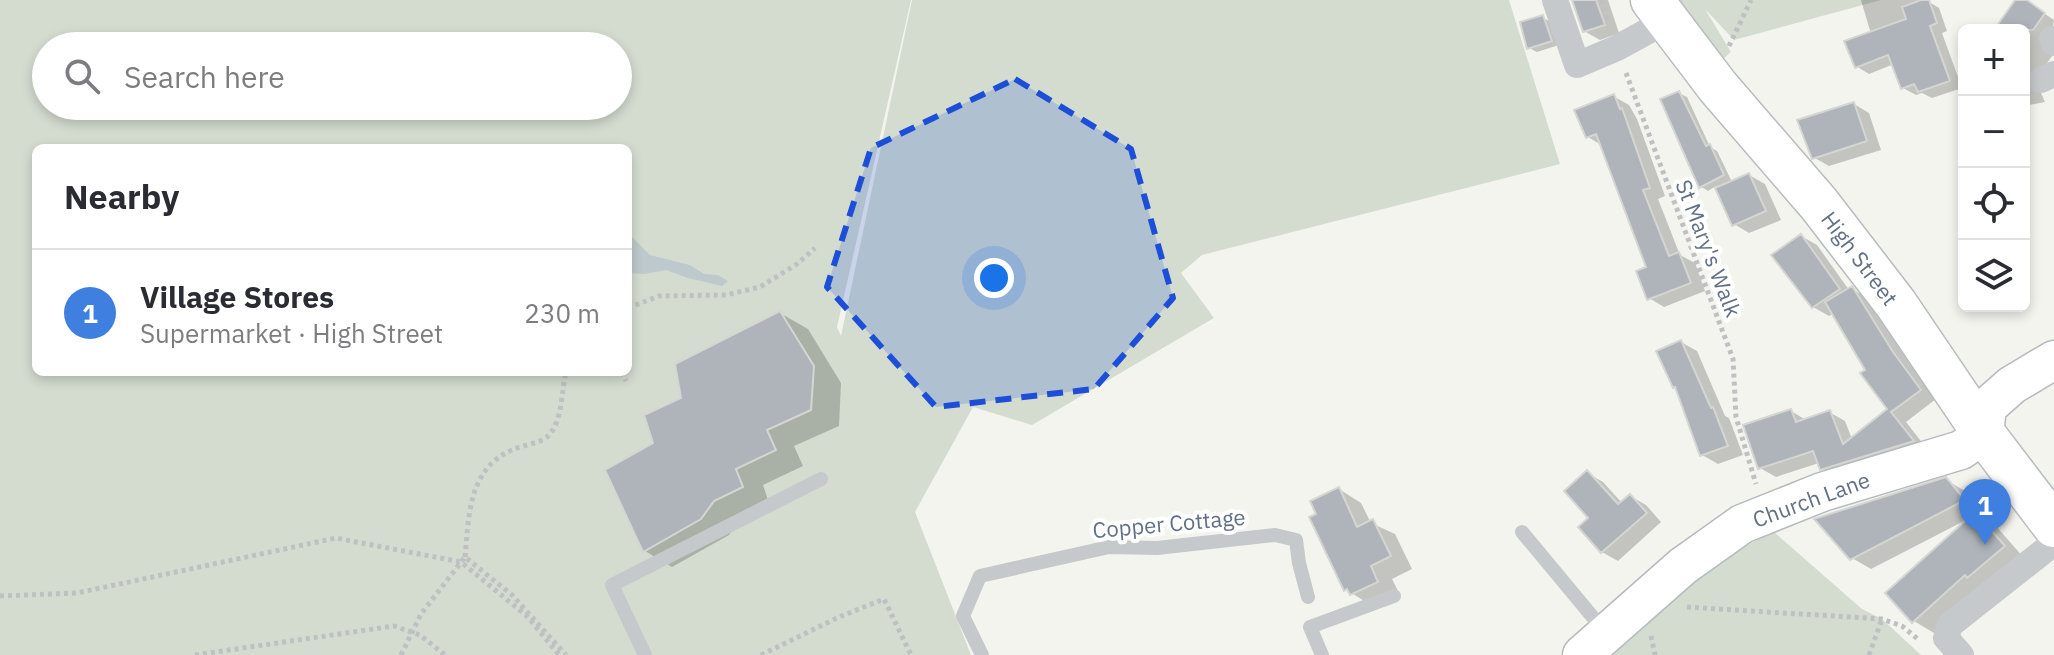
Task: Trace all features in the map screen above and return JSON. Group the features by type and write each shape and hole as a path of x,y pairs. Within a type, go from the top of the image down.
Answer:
{"main road":[{"name":"High Street","path":"1660,10 1709,75 1819,204 1887,292 1984,434 2054,526"}],"street":[{"path":"1555,0 1577,65 1617,48 1660,10"},
{"path":"1984,434 1987,407 2012,385 2054,360"},
{"name":"Church Lane","path":"1594,644 1683,566 1742,524 1822,492 1961,450 1984,434"},
{"path":"1961,655 1946,638 1950,625 2054,543"}],"lane":[{"path":"645,655 612,585 821,479"},
{"path":"1522,532 1594,644"},
{"name":"Copper Cottage","path":"982,655 963,616 980,576 1109,547 1157,548 1275,535 1296,540 1308,597"},
{"path":"1322,655 1310,627 1394,596"}],"path":[{"name":"St Mary's Walk","path":"1601,0 1733,359 1736,417 1765,513"},
{"path":"1709,75 1734,40 1751,0"},
{"path":"632,306 659,296 726,295 760,287 797,264 815,248"},
{"path":"401,655 421,614 463,560 475,485 487,467 509,450 546,438 556,424 565,376"},
{"path":"624,376 626,381"},
{"path":"0,596 77,593 336,538 463,560 512,595 566,655"},
{"path":"463,560 528,617 559,655"},
{"path":"761,655 884,599 911,655"},
{"path":"1673,606 1882,619 1902,626 1925,645"},
{"path":"1869,655 1882,619"},
{"path":"195,655 394,626 412,632 445,655"}],"highlighted area":[{"path":"1015,79 1131,149 1173,298 1094,389 936,407 827,287 871,148"}],"shaded area":[{"path":"0,0 911,0 837,327 841,336 912,0 1509,0 1560,164 1202,255 1181,273 1214,318 1032,425 973,407 915,512 971,655 0,655"},
{"path":"1674,0 1881,0 1734,40 1705,9 1731,52 1723,59"},
{"path":"632,237 650,255 690,265 704,274 718,275 728,281 722,286 666,270 632,273"},
{"path":"1773,531 1862,609 1882,619 1921,655 1611,655 1683,581"}],"building":[{"path":"1572,0 1596,0 1605,25 1583,32"},
{"path":"1929,0 1937,23 1930,26 1950,81 1918,92 1914,84 1901,89 1888,55 1855,68 1844,41 1906,19 1902,7"},
{"path":"2015,0 2027,0 2045,13 2033,30 2030,30 2030,24 1998,24"},
{"path":"1543,15 1552,41 1527,49 1520,22"},
{"path":"1679,91 1724,175 1699,188 1660,99"},
{"path":"1614,94 1622,108 1650,188 1643,190 1669,256 1679,252 1691,283 1647,300 1636,271 1646,267 1596,134 1586,138 1574,110"},
{"path":"1854,102 1867,141 1812,159 1797,120"},
{"path":"1749,173 1766,211 1732,226 1715,188"},
{"path":"1801,234 1840,289 1812,308 1771,255"},
{"path":"1852,286 1921,390 1891,412 1914,441 1820,470 1813,451 1758,469 1743,425 1791,409 1796,422 1830,410 1843,444 1887,409 1860,373 1865,370 1825,302"},
{"path":"780,311 814,366 811,410 767,430 776,450 736,469 743,487 714,501 701,519 643,552 605,470 653,443 644,415 681,398 675,364"},
{"path":"1681,340 1728,446 1700,456 1675,387 1656,351"},
{"path":"1587,470 1618,504 1630,494 1647,513 1601,553 1578,527 1588,518 1564,491"},
{"path":"1946,477 1965,500 1850,560 1814,519"},
{"path":"1339,487 1357,527 1373,519 1391,556 1371,566 1378,582 1350,595 1347,589 1344,591 1309,517 1316,514 1310,501"},
{"path":"1975,512 2005,546 1967,578 1965,575 1912,623 1885,593"}],"place":[{"name":"Village Stores","path":"1985,545"}]}
